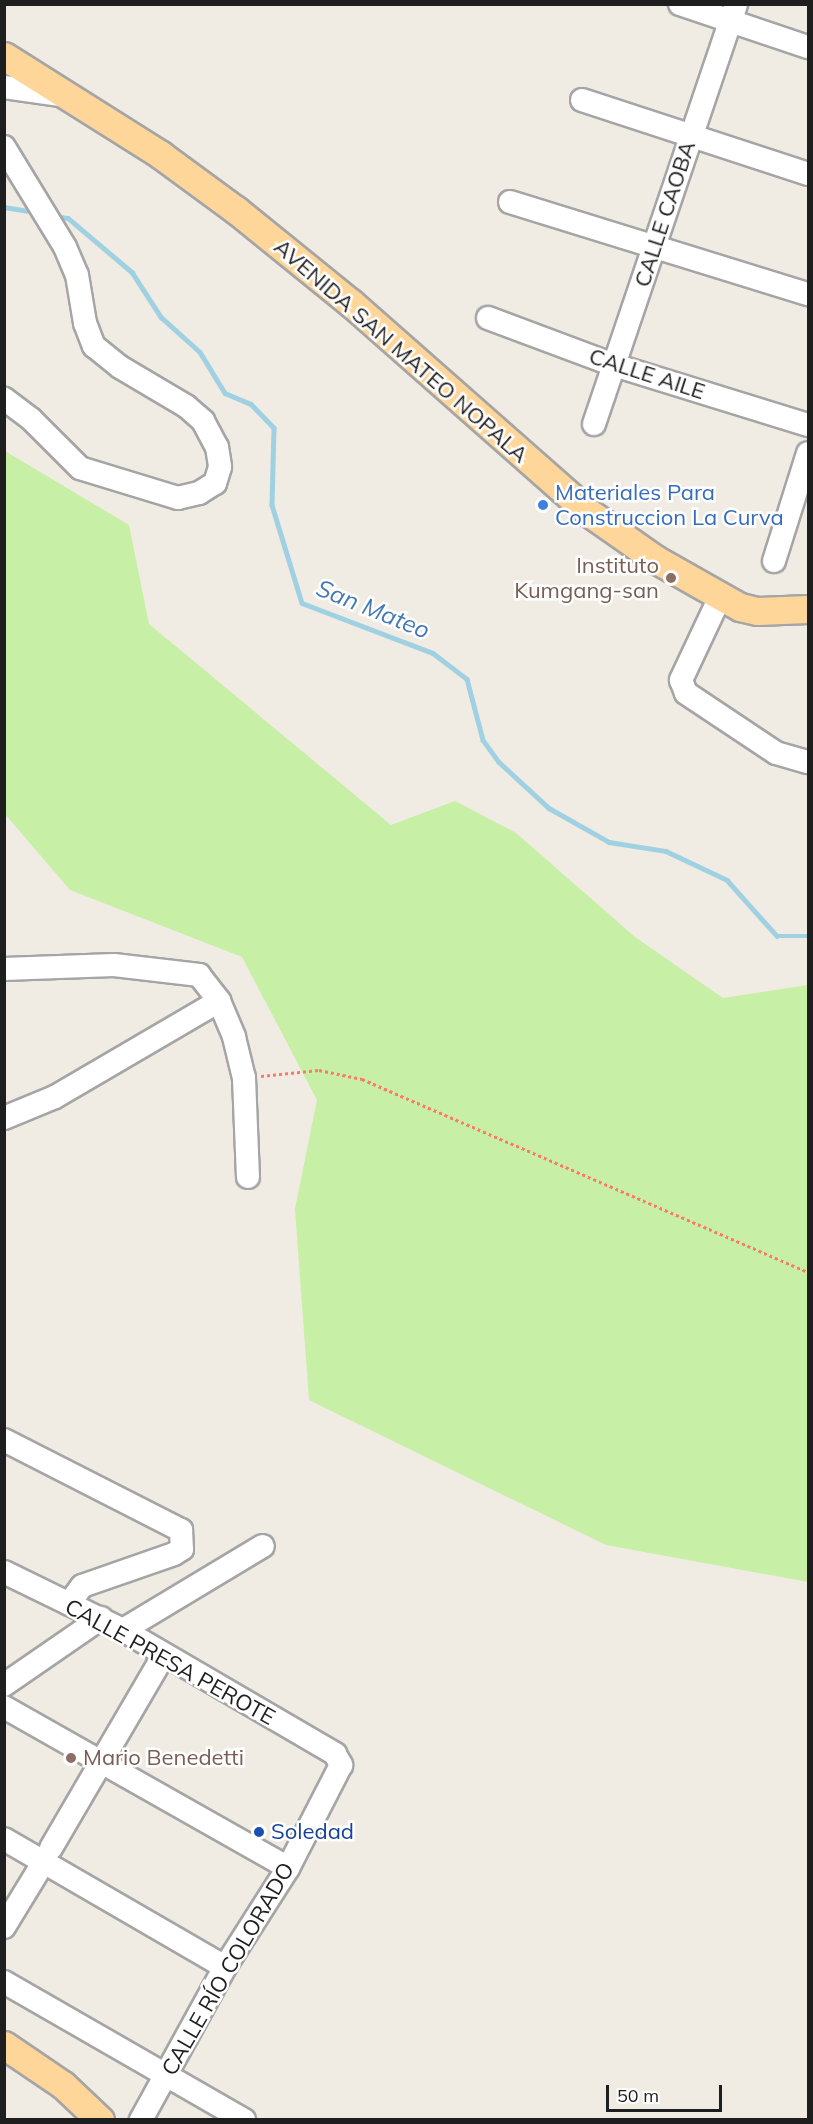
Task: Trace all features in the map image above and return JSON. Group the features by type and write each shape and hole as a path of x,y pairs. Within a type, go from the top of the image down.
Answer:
{"main road":[{"name":"AVENIDA SAN MATEO NOPALA","path":"4,56 161,155 254,224 351,303 588,512 655,560 720,597 758,612 808,609"},
{"path":"4,2045 63,2085 100,2120"}],"street":[{"path":"680,4 733,13 808,47"},
{"name":"CALLE CAOBA","path":"594,424 733,13"},
{"path":"4,87 70,97"},
{"path":"582,100 808,174"},
{"path":"4,147 45,214 76,275 85,323 94,345 203,421 217,447 220,467 216,483 199,493 177,498 80,468 31,419 4,399"},
{"path":"510,202 808,294"},
{"name":"CALLE AILE","path":"488,318 614,365 808,425"},
{"path":"774,561 808,453"},
{"path":"720,597 681,680 686,693 776,753 808,762"},
{"path":"4,969 157,968 199,975 219,1001 234,1037 244,1078 248,1177"},
{"path":"4,1118 55,1097 219,1001"},
{"path":"4,1440 181,1530 182,1549 174,1554 82,1586 69,1604"},
{"path":"123,1630 263,1546"},
{"name":"CALLE PRESA PEROTE","path":"4,1572 123,1630 335,1754"},
{"path":"4,1685 100,1618"},
{"path":"4,1927 164,1655"},
{"path":"4,1707 288,1868"},
{"name":"CALLE RÍO COLORADO","path":"141,2120 225,1967 288,1868 339,1772 341,1765 335,1754"},
{"path":"4,1839 47,1855 225,1967"},
{"path":"4,1982 244,2120"}],"path":[{"path":"244,1078 319,1070 362,1079 808,1272"}],"green space":[{"path":"5,451 129,525 149,624 391,825 455,801 516,833 635,937 723,998 808,985 808,1582 606,1545 309,1400 295,1209 317,1100 242,957 70,890 5,814"}],"waterway":[{"name":"San Mateo","path":"4,207 35,212"},
{"name":"San Mateo","path":"55,216 68,218 132,272 161,317 200,352 225,393 251,404 274,428 272,505 302,603 433,653 467,679 483,740 499,762 549,808 609,842 666,851 727,880 777,936 808,936"}],"place":[{"name":"Materiales Para Construccion La Curva","path":"543,505"},
{"name":"Instituto Kumgang-san","path":"671,578"},
{"name":"Mario Benedetti","path":"71,1758"},
{"name":"Soledad","path":"259,1832"}]}
